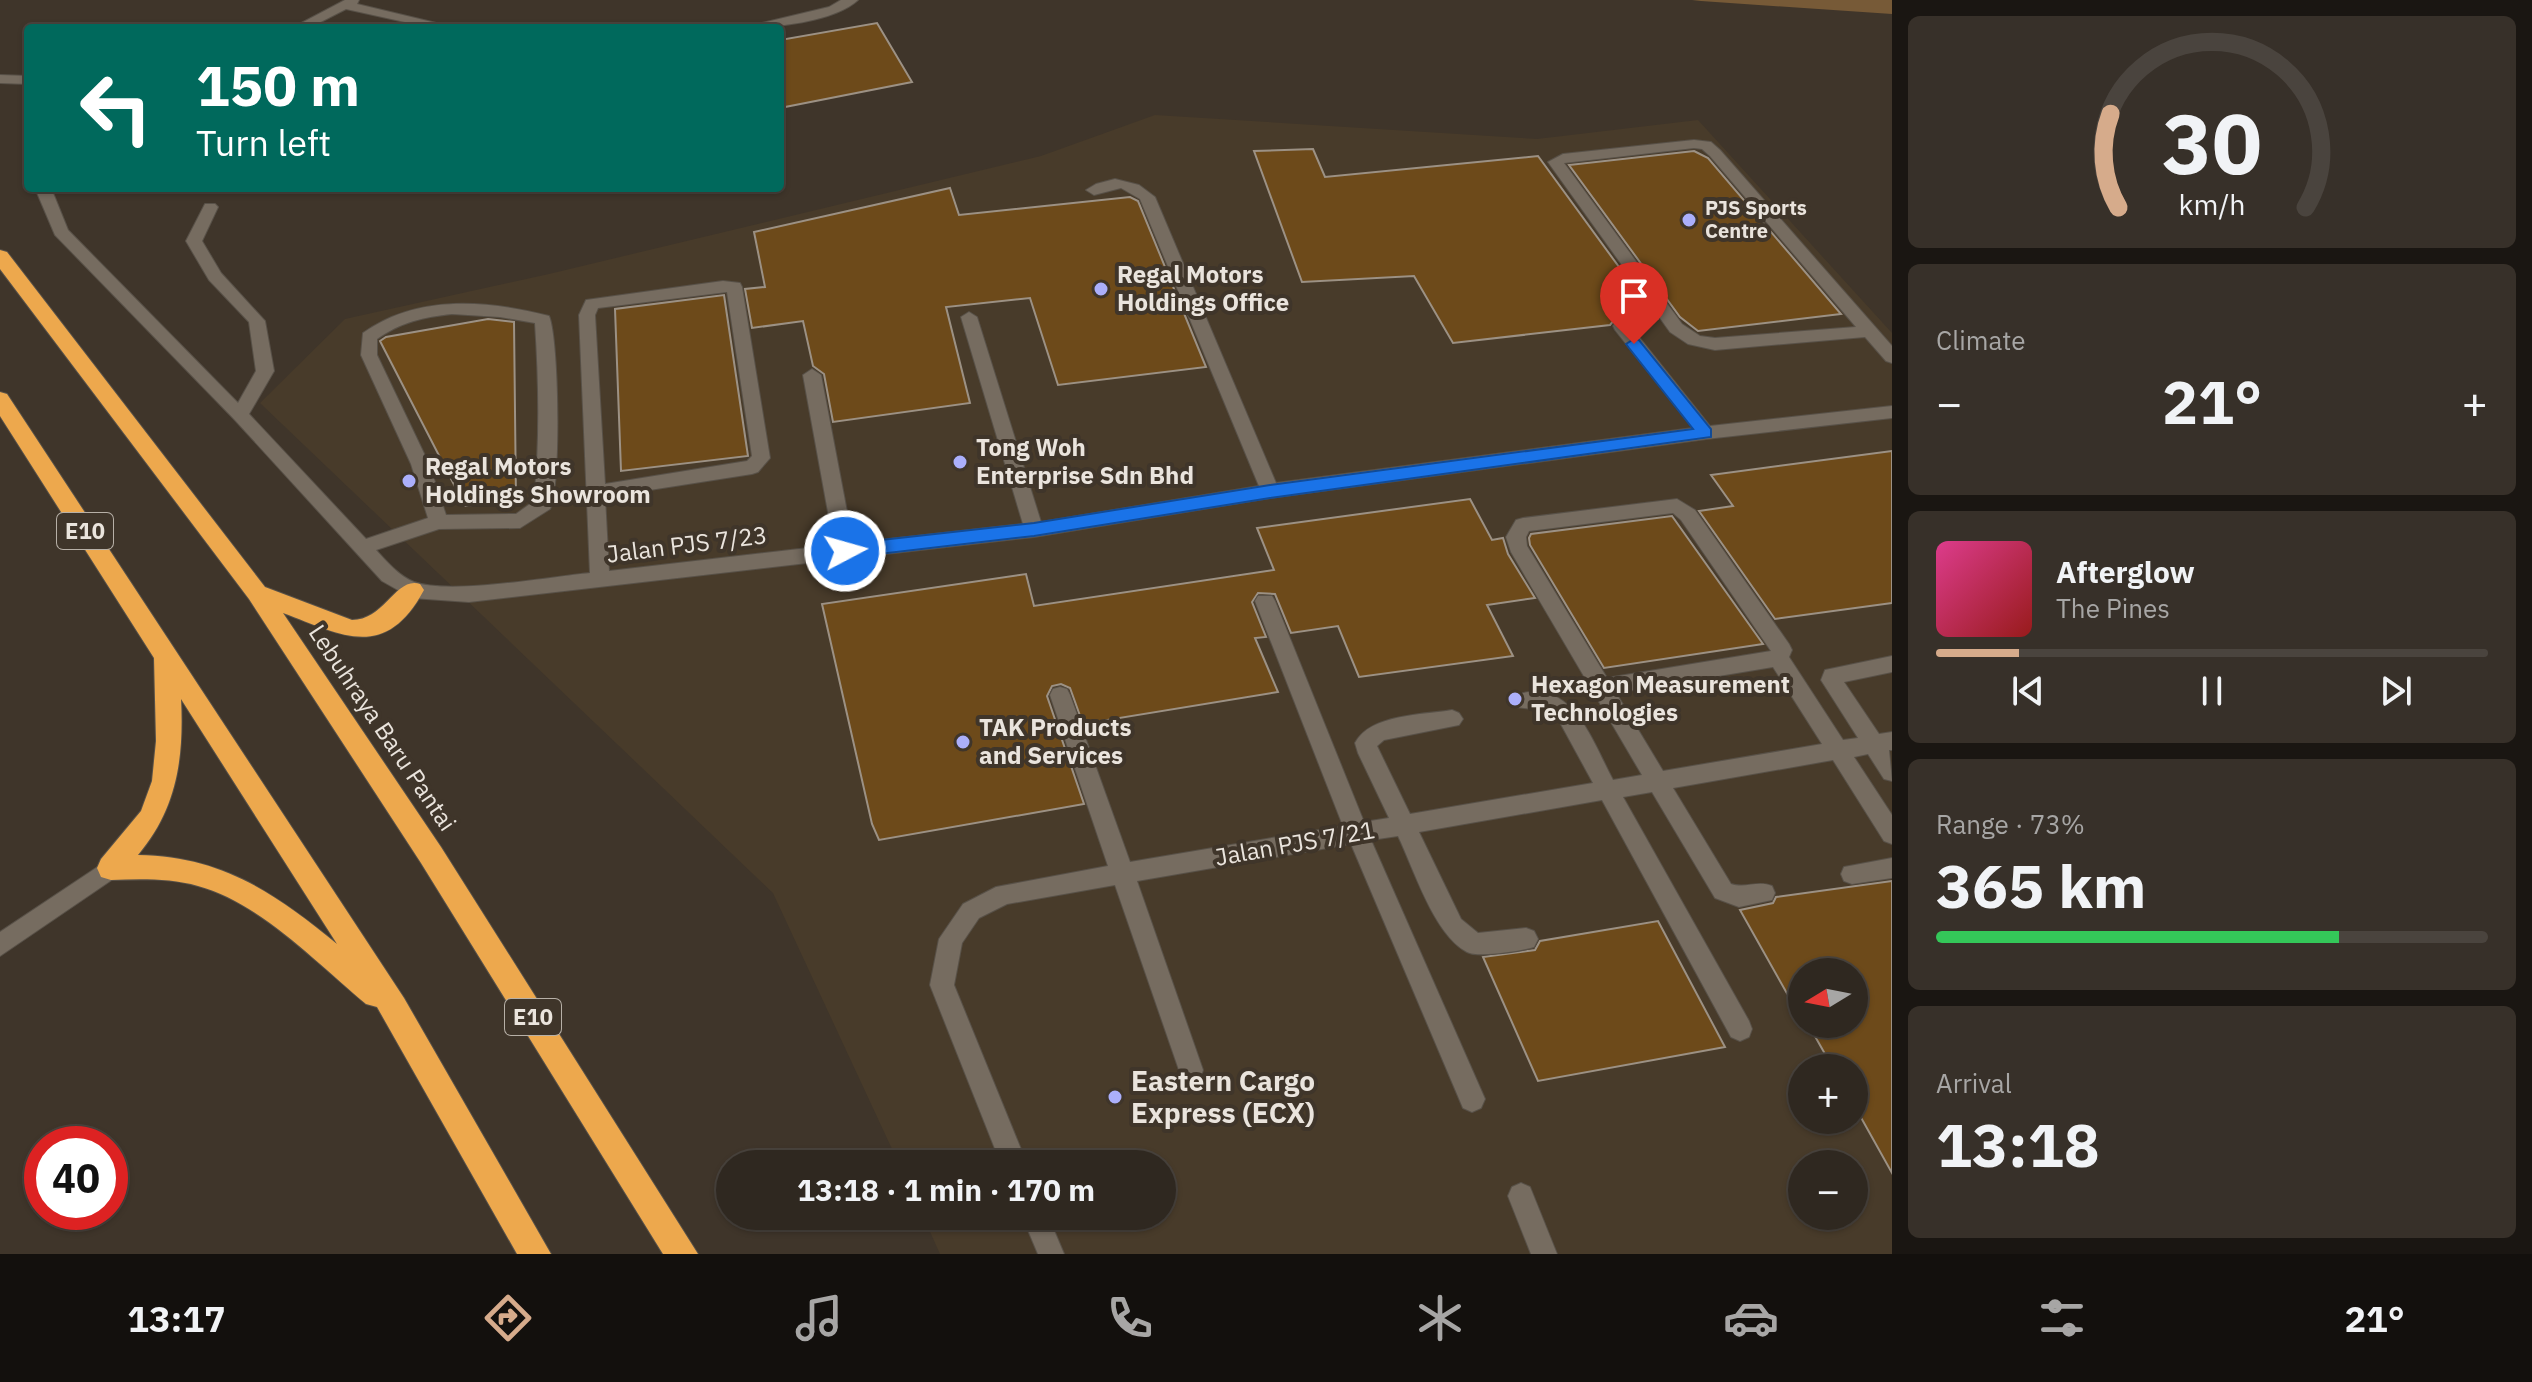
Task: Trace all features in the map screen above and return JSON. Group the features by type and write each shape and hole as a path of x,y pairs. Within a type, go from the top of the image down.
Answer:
{"highway":[{"name":"Lebuhraya Baru Pantai","path":"0,256 257,593 431,855 682,1254"},
{"name":"E10","path":"0,399 394,1008 535,1254"},
{"path":"257,593 351,629 366,631 394,614 412,590"},
{"path":"111,868 151,817 168,771 170,732 166,658"},
{"path":"111,868 148,867 198,873 237,888 394,1008"}],"street":[{"path":"767,24 833,10 851,0"},
{"path":"307,24 349,3 434,24"},
{"path":"0,79 24,80"},
{"path":"1869,331 1715,344 1700,344 1687,338 1667,316 1555,162 1563,158 1679,145 1706,145 1892,357"},
{"path":"1094,190 1112,182 1133,185 1147,197 1270,491"},
{"path":"45,192 61,232 240,415 389,576 412,590"},
{"path":"210,207 194,241 215,276 257,321 265,371 240,415"},
{"path":"595,492 752,467 761,458 734,287 592,304 587,315 595,492 600,579"},
{"path":"362,547 439,522 520,521 543,504 548,452 543,320 515,312 457,308 434,310 379,327 369,337 369,355 420,464 439,522"},
{"path":"969,317 1034,530"},
{"path":"1621,326 1706,433"},
{"path":"812,375 845,551"},
{"name":"Jalan PJS 7/23","path":"412,590 469,594 1034,530 1270,491 1706,433 1892,412"},
{"path":"1764,893 1739,897 1723,891 1518,547 1516,537 1523,525 1677,506 1688,515 1782,650 1778,658"},
{"path":"1265,601 1357,833 1472,1099"},
{"path":"1603,687 1778,658"},
{"path":"1778,658 1892,834"},
{"path":"1892,664 1832,676 1831,680 1883,743 1892,772"},
{"path":"1060,695 1191,1070"},
{"path":"1523,701 1553,703 1564,711 1740,1029"},
{"path":"1452,719 1378,732 1366,743 1402,826 1453,927 1474,944 1526,939"},
{"name":"Jalan PJS 7/21","path":"1008,1150 942,985 951,939 971,911 1004,894 1883,743"},
{"path":"0,945 111,868"},
{"path":"1852,874 1892,868"},
{"path":"1521,1196 1544,1254"},
{"path":"1041,1230 1051,1254"}],"shaded area":[{"path":"1692,0 1892,0 1892,14 1701,1"},
{"path":"1155,115 1537,139 1698,120 1892,333 1892,1254 940,1254 929,1230 1176,1230 1176,1150 892,1150 773,893 260,403 345,319 549,274 1041,156"}],"building":[{"path":"877,23 912,82 784,107 784,39"},
{"path":"1313,149 1325,177 1538,156 1657,319 1631,322 1615,319 1610,325 1453,343 1414,276 1302,282 1254,151"},
{"name":"PJS Sports Centre","path":"1694,151 1708,158 1841,314 1698,331 1680,317 1569,165"},
{"path":"950,188 959,215 1130,197 1138,201 1206,367 1058,385 1030,298 946,307 970,403 833,422 824,374 813,366 803,321 752,328 745,289 765,287 754,232"},
{"path":"724,295 748,456 621,471 615,309"},
{"path":"488,319 514,322 516,501 465,506 380,341 386,337"},
{"path":"1892,451 1892,603 1775,619 1699,511 1733,506 1711,475"},
{"path":"1470,499 1492,540 1503,538 1508,554 1535,598 1487,605 1513,656 1359,677 1338,626 1291,633 1275,594 1258,593 1252,602 1266,637 1255,638 1278,692 1083,724 1070,688 1061,684 1052,686 1047,696 1084,804 879,840 872,824 822,604 1026,574 1034,606 1274,570 1257,528"},
{"path":"1672,516 1763,644 1604,668 1530,545 1529,538 1531,534"},
{"path":"1892,881 1892,1173 1868,1130 1868,1054 1825,1054 1816,1038 1868,1038 1868,958 1788,958 1788,995 1740,910 1773,903 1776,897"},
{"path":"1658,921 1725,1047 1538,1081 1483,957 1535,950 1540,941"}],"place":[{"name":"PJS Sports Centre","path":"1689,220"},
{"name":"Regal Motors Holdings Office","path":"1101,289"},
{"name":"Tong Woh Enterprise Sdn Bhd","path":"960,462"},
{"name":"Regal Motors Holdings Showroom","path":"409,481"},
{"name":"Hexagon Measurement Technologies","path":"1515,699"},
{"name":"TAK Products and Services","path":"963,742"},
{"name":"Eastern Cargo Express (ECX)","path":"1115,1097"}],"route":[{"path":"845,551 1034,530 1270,491 1706,433 1634,344"}]}
